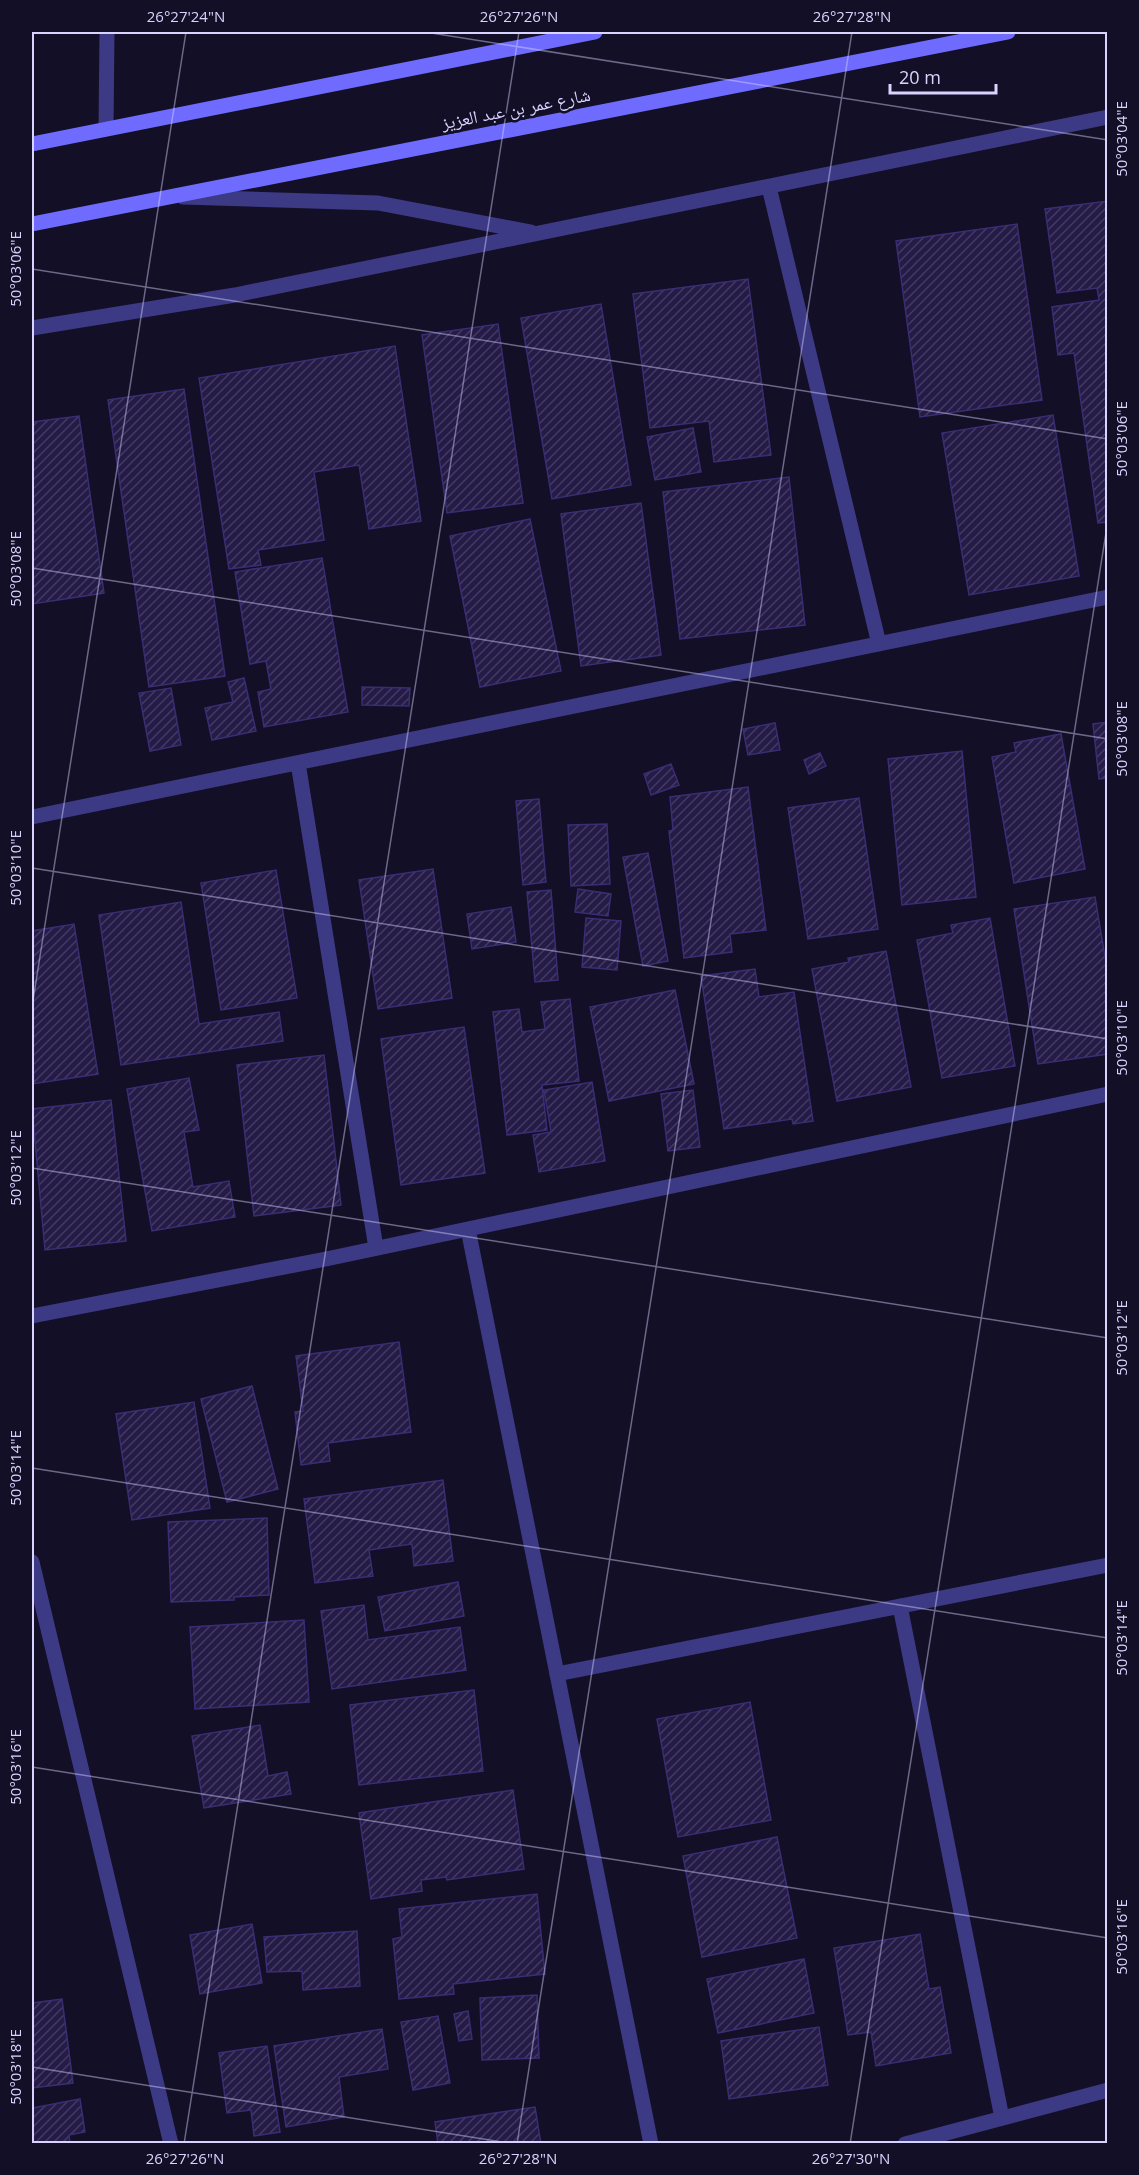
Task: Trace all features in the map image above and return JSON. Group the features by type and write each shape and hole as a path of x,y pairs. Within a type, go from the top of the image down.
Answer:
{"main road":[{"path":"32,144 595,32"},
{"name":"شارع عمر بن عبد العزيز","path":"32,224 1008,32"}],"street":[{"path":"106,129 107,32"},
{"path":"32,328 236,295 1107,117"},
{"path":"769,187 879,644"},
{"path":"174,197 378,203 538,234"},
{"path":"32,817 1107,597"},
{"path":"298,763 376,1248"},
{"path":"32,1316 376,1248 1107,1094"},
{"path":"468,1229 651,2144"},
{"path":"32,1562 171,2144"},
{"path":"557,1674 1107,1565"},
{"path":"900,1606 1002,2118"},
{"path":"905,2144 1107,2090"}],"building":[{"path":"1108,201 1108,522 1098,523 1074,353 1058,355 1052,307 1099,300 1097,288 1057,293 1045,209"},
{"path":"1017,224 1042,400 920,417 896,241"},
{"path":"748,279 771,455 714,462 709,421 650,428 633,294"},
{"path":"601,304 631,485 552,499 521,318"},
{"path":"498,324 523,503 447,513 422,335"},
{"path":"395,346 421,521 369,529 359,465 314,472 324,540 258,550 261,565 229,569 199,378"},
{"path":"184,389 225,676 149,687 108,400"},
{"path":"1053,415 1079,576 969,595 942,433"},
{"path":"79,416 104,593 32,604 32,422"},
{"path":"693,428 701,472 655,480 647,437"},
{"path":"789,477 805,625 680,639 663,492"},
{"path":"641,503 661,655 581,666 561,514"},
{"path":"530,519 561,671 480,687 450,536"},
{"path":"322,558 348,712 264,727 258,692 271,689 266,661 250,664 235,572"},
{"path":"244,678 256,731 212,740 205,708 233,702 228,682"},
{"path":"362,687 410,688 409,706 362,705"},
{"path":"171,688 181,745 150,751 139,693"},
{"path":"1108,722 1108,778 1099,779 1093,724"},
{"path":"775,723 780,750 748,755 743,729"},
{"path":"1061,734 1085,869 1014,883 992,757 1016,752 1014,743"},
{"path":"962,751 976,897 902,905 888,759"},
{"path":"820,753 826,766 809,774 804,760"},
{"path":"671,764 679,785 651,795 644,774"},
{"path":"748,787 766,930 730,934 732,952 684,958 669,831 673,830 670,797"},
{"path":"859,798 878,929 808,939 788,808"},
{"path":"539,799 546,882 523,885 516,801"},
{"path":"607,824 610,884 571,886 568,825"},
{"path":"648,853 668,961 643,966 623,857"},
{"path":"433,869 452,998 378,1009 359,880"},
{"path":"276,870 297,998 221,1010 201,883"},
{"path":"578,889 611,894 608,916 575,912"},
{"path":"551,890 558,980 535,982 527,892"},
{"path":"1095,897 1108,975 1108,1054 1038,1064 1014,909"},
{"path":"181,902 199,1024 279,1012 283,1041 121,1065 99,915"},
{"path":"511,907 516,942 472,949 467,914"},
{"path":"586,918 621,921 617,970 582,967"},
{"path":"990,918 1015,1066 942,1078 917,940 953,933 951,925"},
{"path":"74,924 98,1074 32,1084 32,931"},
{"path":"886,951 911,1087 837,1101 812,969 849,962 848,958"},
{"path":"755,969 759,997 794,992 813,1121 793,1124 792,1119 724,1129 701,976"},
{"path":"675,990 694,1084 609,1101 590,1007"},
{"path":"570,999 579,1081 542,1085 547,1130 507,1135 493,1012 519,1009 522,1032 545,1029 541,1002"},
{"path":"464,1027 485,1173 401,1185 381,1039"},
{"path":"324,1055 341,1205 254,1216 237,1065"},
{"path":"189,1078 199,1130 184,1132 193,1187 229,1181 235,1217 152,1231 127,1089"},
{"path":"592,1082 605,1161 539,1172 533,1135 551,1132 544,1090"},
{"path":"693,1090 700,1147 668,1151 661,1094"},
{"path":"111,1100 126,1241 45,1250 32,1109"},
{"path":"399,1342 411,1432 328,1443 330,1461 301,1465 295,1412 303,1411 296,1356"},
{"path":"252,1386 278,1489 227,1502 201,1399"},
{"path":"194,1402 210,1508 132,1520 116,1414"},
{"path":"443,1480 453,1561 414,1566 412,1544 369,1550 373,1576 315,1583 304,1499"},
{"path":"267,1518 269,1595 234,1597 234,1600 171,1602 168,1522"},
{"path":"458,1582 464,1616 385,1631 378,1597"},
{"path":"364,1605 368,1640 460,1627 466,1670 332,1689 321,1611"},
{"path":"304,1620 309,1702 195,1709 190,1627"},
{"path":"474,1690 483,1771 359,1785 350,1705"},
{"path":"750,1702 771,1820 678,1837 657,1719"},
{"path":"260,1725 268,1776 287,1772 291,1794 204,1808 192,1736"},
{"path":"513,1790 524,1869 447,1880 446,1877 421,1880 422,1891 371,1899 359,1813"},
{"path":"777,1837 797,1938 702,1957 683,1856"},
{"path":"537,1894 545,1974 453,1984 454,1994 399,1999 393,1939 402,1937 399,1909"},
{"path":"252,1924 262,1983 200,1994 190,1935"},
{"path":"357,1931 360,1986 303,1990 302,1971 267,1972 264,1937"},
{"path":"920,1934 929,1989 940,1987 951,2053 876,2066 871,2032 848,2035 834,1948"},
{"path":"804,1959 814,2013 718,2033 707,1979"},
{"path":"537,1995 539,2058 482,2060 480,1998"},
{"path":"62,1999 73,2083 32,2088 32,2003"},
{"path":"468,2011 472,2039 459,2041 454,2014"},
{"path":"438,2016 450,2083 413,2090 401,2022"},
{"path":"819,2027 828,2085 729,2099 721,2041"},
{"path":"382,2029 388,2069 339,2077 344,2117 286,2127 274,2046"},
{"path":"267,2046 280,2132 254,2136 251,2110 227,2113 219,2053"},
{"path":"80,2099 85,2132 69,2135 70,2144 32,2144 32,2108"},
{"path":"535,2107 541,2144 438,2144 435,2122"}]}
